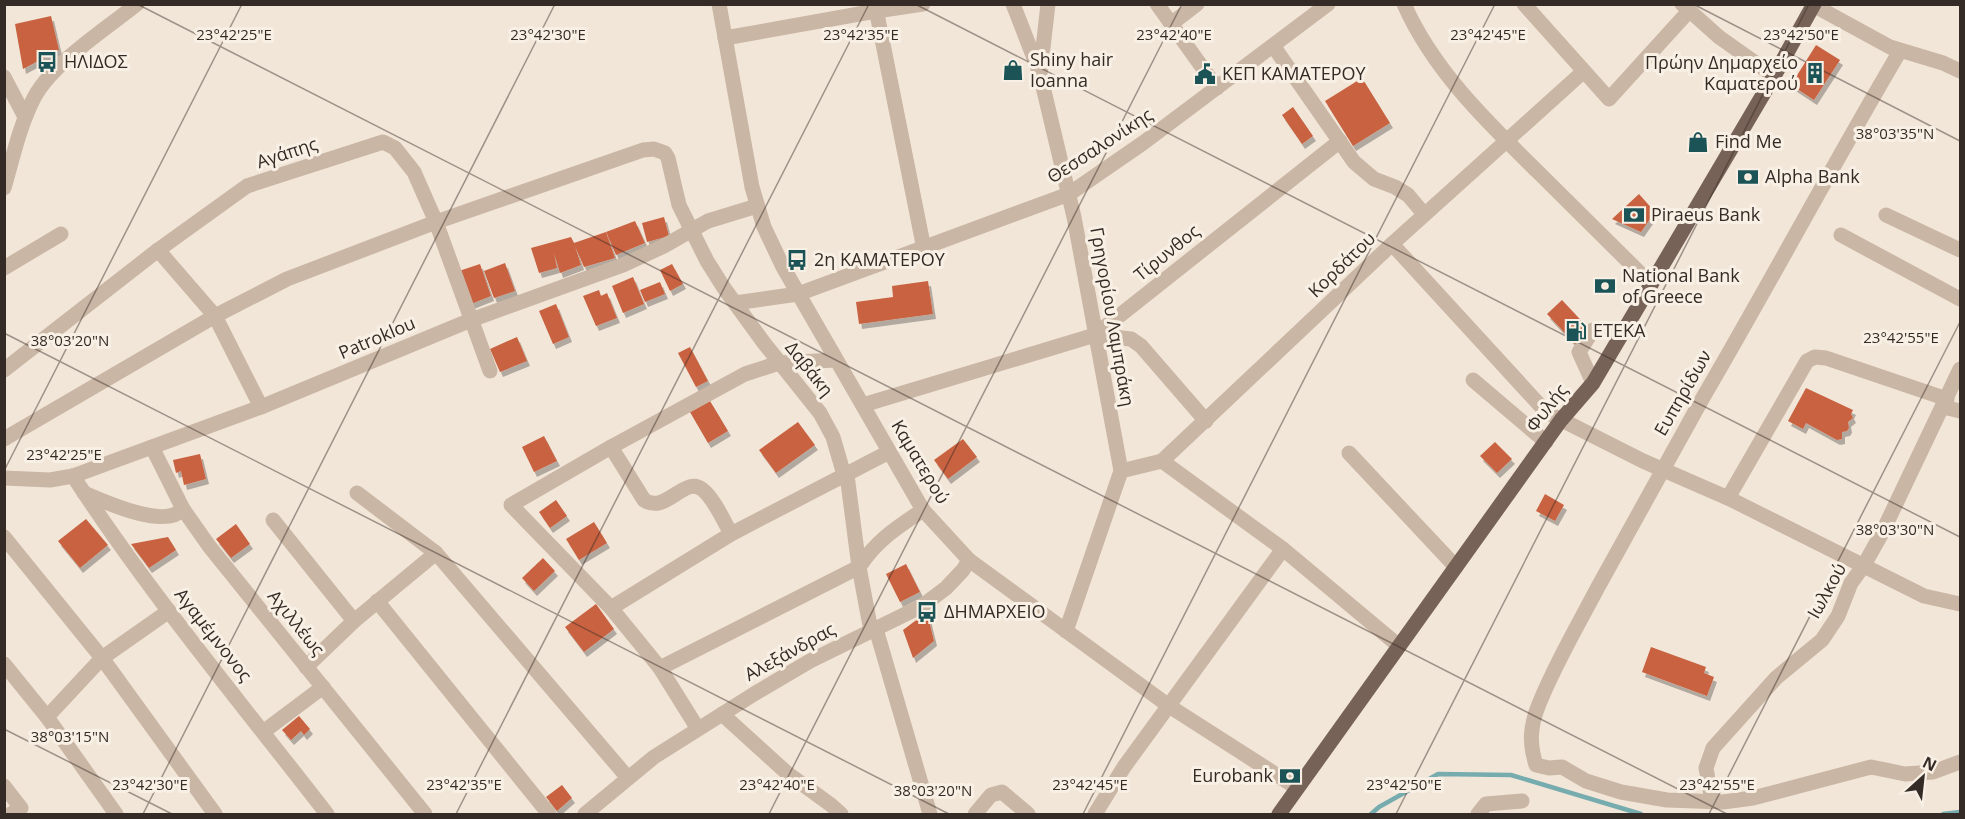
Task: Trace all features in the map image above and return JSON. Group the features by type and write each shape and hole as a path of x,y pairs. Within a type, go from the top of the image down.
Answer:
{"main road":[{"name":"Φυλής","path":"1279,814 1561,420 1593,383 1814,5"}],"street":[{"path":"4,188 25,117 36,95 56,68 137,4"},
{"name":"Καματερού","path":"719,4 752,187 764,227 783,267 835,360 923,510 969,560 1169,706 1297,788"},
{"path":"725,38 876,8 923,4"},
{"path":"1012,4 1040,74"},
{"name":"Γρηγορίου Λαμπράκη","path":"1048,4 1040,74 1069,194 1121,471 1066,631"},
{"path":"1157,4 1217,88"},
{"path":"1171,24 1197,4"},
{"name":"Θεσσαλονίκης","path":"735,303 798,294 1069,194 1274,47 1328,4"},
{"path":"1404,4 1413,24 1453,83 1506,141 1651,284"},
{"path":"1524,4 1610,99 1686,8 1719,37 1774,75"},
{"path":"1814,5 1900,51 1943,63 1960,71"},
{"path":"876,8 924,249"},
{"path":"1274,47 1354,162 1366,173 1408,195 1424,214"},
{"name":"Ευπηρίδων","path":"1712,801 1667,800 1621,792 1586,781 1562,767 1549,768 1536,765 1531,750 1530,731 1539,704 1568,643 1662,469 1900,51"},
{"name":"Κορδάτου","path":"1121,471 1162,461 1424,214 1584,71"},
{"path":"4,77 25,117"},
{"name":"Τίρυνθος","path":"863,405 1095,335 1340,141"},
{"name":"Αγάπης","path":"4,370 158,250 247,186 383,142 395,148 409,165 436,222 490,371"},
{"name":"Δαβάκη","path":"436,222 644,150 662,151 668,158 680,205 707,261 779,363 829,427 842,468 847,475 859,567 874,630 930,814"},
{"name":"Patroklou","path":"4,478 50,480 73,476 261,407 471,320 623,265 664,246 708,221 758,206"},
{"path":"1886,215 1959,244"},
{"path":"4,439 215,316 287,279 436,222"},
{"path":"4,268 61,234"},
{"path":"1841,235 1960,299"},
{"path":"1392,244 1546,412 1662,469 1728,498 1924,596 1960,604"},
{"path":"158,250 215,316 261,407"},
{"path":"1593,383 1579,352 1593,330 1624,330"},
{"path":"1095,335 1131,339 1141,346 1206,421"},
{"path":"1728,498 1807,361 1815,357 1826,358 1945,403 1960,411"},
{"path":"699,729 660,668 611,608 511,505 610,447 745,374 779,363 835,360"},
{"name":"Ιωλκού","path":"1712,801 1706,768 1713,748 1776,678 1822,640 1839,616 1851,583 1882,533 1960,369"},
{"path":"1473,380 1546,442"},
{"name":"Αχιλλέως","path":"152,447 183,509 209,546 425,814"},
{"path":"610,447 644,500 650,505 658,504 690,486 697,486 705,490 731,534"},
{"path":"611,608 731,534 889,452"},
{"path":"1349,453 1456,567"},
{"path":"1162,461 1283,549 1399,646"},
{"name":"Αγαμέμνονος","path":"73,476 100,518 169,611 327,814"},
{"path":"84,493 142,514 162,516 180,512 183,509"},
{"path":"357,494 436,552 628,778"},
{"path":"660,668 859,567 872,549 891,532 923,510"},
{"path":"273,520 354,621"},
{"path":"4,537 102,658 215,814"},
{"path":"1095,814 1124,767 1283,549"},
{"path":"306,666 354,621 436,552"},
{"name":"Αλεξάνδρας","path":"585,814 654,758 722,714 801,666 930,600 952,582 969,560"},
{"path":"377,601 549,814"},
{"path":"47,717 102,658 169,611"},
{"path":"4,664 47,717 116,814"},
{"path":"263,732 323,687"},
{"path":"722,714 787,772 841,814"},
{"path":"1712,801 1753,798 1871,767 1905,774 1933,772 1960,762"},
{"path":"4,786 21,808 11,814"},
{"path":"975,814 990,795 1002,792 1028,814"},
{"path":"1478,814 1486,804 1522,801"}],"building":[{"path":"51,16 59,50 23,69 15,24"},
{"name":"Πρώην Δημαρχείο Καματερού","path":"1816,45 1840,60 1814,100 1791,85"},
{"path":"1362,78 1390,123 1353,146 1325,101"},
{"path":"1293,107 1313,136 1302,144 1282,115"},
{"name":"Piraeus Bank","path":"1639,194 1655,212 1641,232 1612,219"},
{"path":"664,217 669,236 647,242 642,223"},
{"path":"635,221 645,243 616,255 606,232"},
{"path":"606,232 615,258 584,267 575,246 581,265 560,273 554,253 557,268 539,273 531,248 571,237 574,243"},
{"path":"505,263 515,291 494,298 484,271"},
{"path":"480,264 491,296 471,304 459,271"},
{"path":"672,264 683,284 670,291 660,270"},
{"path":"633,277 644,304 623,313 612,286"},
{"path":"928,281 933,314 859,324 856,302 893,297 892,286"},
{"path":"660,282 665,294 645,302 640,290"},
{"path":"599,290 601,296 607,293 617,318 596,326 583,296"},
{"path":"1562,300 1591,331 1576,345 1547,314"},
{"path":"556,304 569,337 553,344 539,311"},
{"path":"517,337 527,361 500,372 490,349"},
{"path":"690,347 708,381 696,387 678,353"},
{"path":"1806,388 1853,410 1851,414 1853,418 1848,422 1847,431 1842,432 1842,439 1837,440 1806,423 1803,429 1788,421"},
{"path":"710,401 728,431 708,443 690,412"},
{"path":"798,422 815,445 776,473 759,450"},
{"path":"544,436 557,461 534,472 522,447"},
{"path":"963,439 977,457 948,479 934,460"},
{"path":"1495,442 1512,459 1497,473 1480,456"},
{"path":"200,454 206,479 184,485 181,471 176,473 173,460"},
{"path":"1545,494 1564,505 1555,521 1536,511"},
{"path":"556,500 567,516 550,528 539,512"},
{"path":"86,519 108,545 80,568 58,541"},
{"path":"594,522 607,543 579,560 566,539"},
{"path":"236,524 250,544 231,558 216,539"},
{"path":"168,537 176,550 149,568 131,544"},
{"path":"543,558 555,571 534,591 522,578"},
{"path":"906,564 920,592 900,602 886,574"},
{"path":"596,604 614,629 584,652 565,627"},
{"path":"927,612 934,641 913,658 903,630"},
{"path":"1651,647 1706,667 1704,673 1714,677 1707,696 1642,672"},
{"path":"299,716 310,729 304,735 301,731 291,740 282,730"},
{"path":"562,785 572,798 557,811 546,797"}],"waterway":[{"path":"1371,814 1379,807 1438,774 1511,775 1641,814"},
{"path":"1943,814 1960,812"}],"place":[{"name":"ΗΛΙΔΟΣ","path":"47,62"},
{"name":"Shiny hair Ioanna","path":"1013,70"},
{"name":"Πρώην Δημαρχείο Καματερού","path":"1815,73"},
{"name":"ΚΕΠ ΚΑΜΑΤΕΡΟΥ","path":"1205,74"},
{"name":"Find Me","path":"1698,142"},
{"name":"Alpha Bank","path":"1748,177"},
{"name":"Piraeus Bank","path":"1634,215"},
{"name":"2η ΚΑΜΑΤΕΡΟΥ","path":"797,260"},
{"name":"National Bank of Greece","path":"1605,286"},
{"name":"ΕΤΕΚΑ","path":"1576,331"},
{"name":"ΔΗΜΑΡΧΕΙΟ","path":"927,612"},
{"name":"Eurobank","path":"1290,776"}]}
